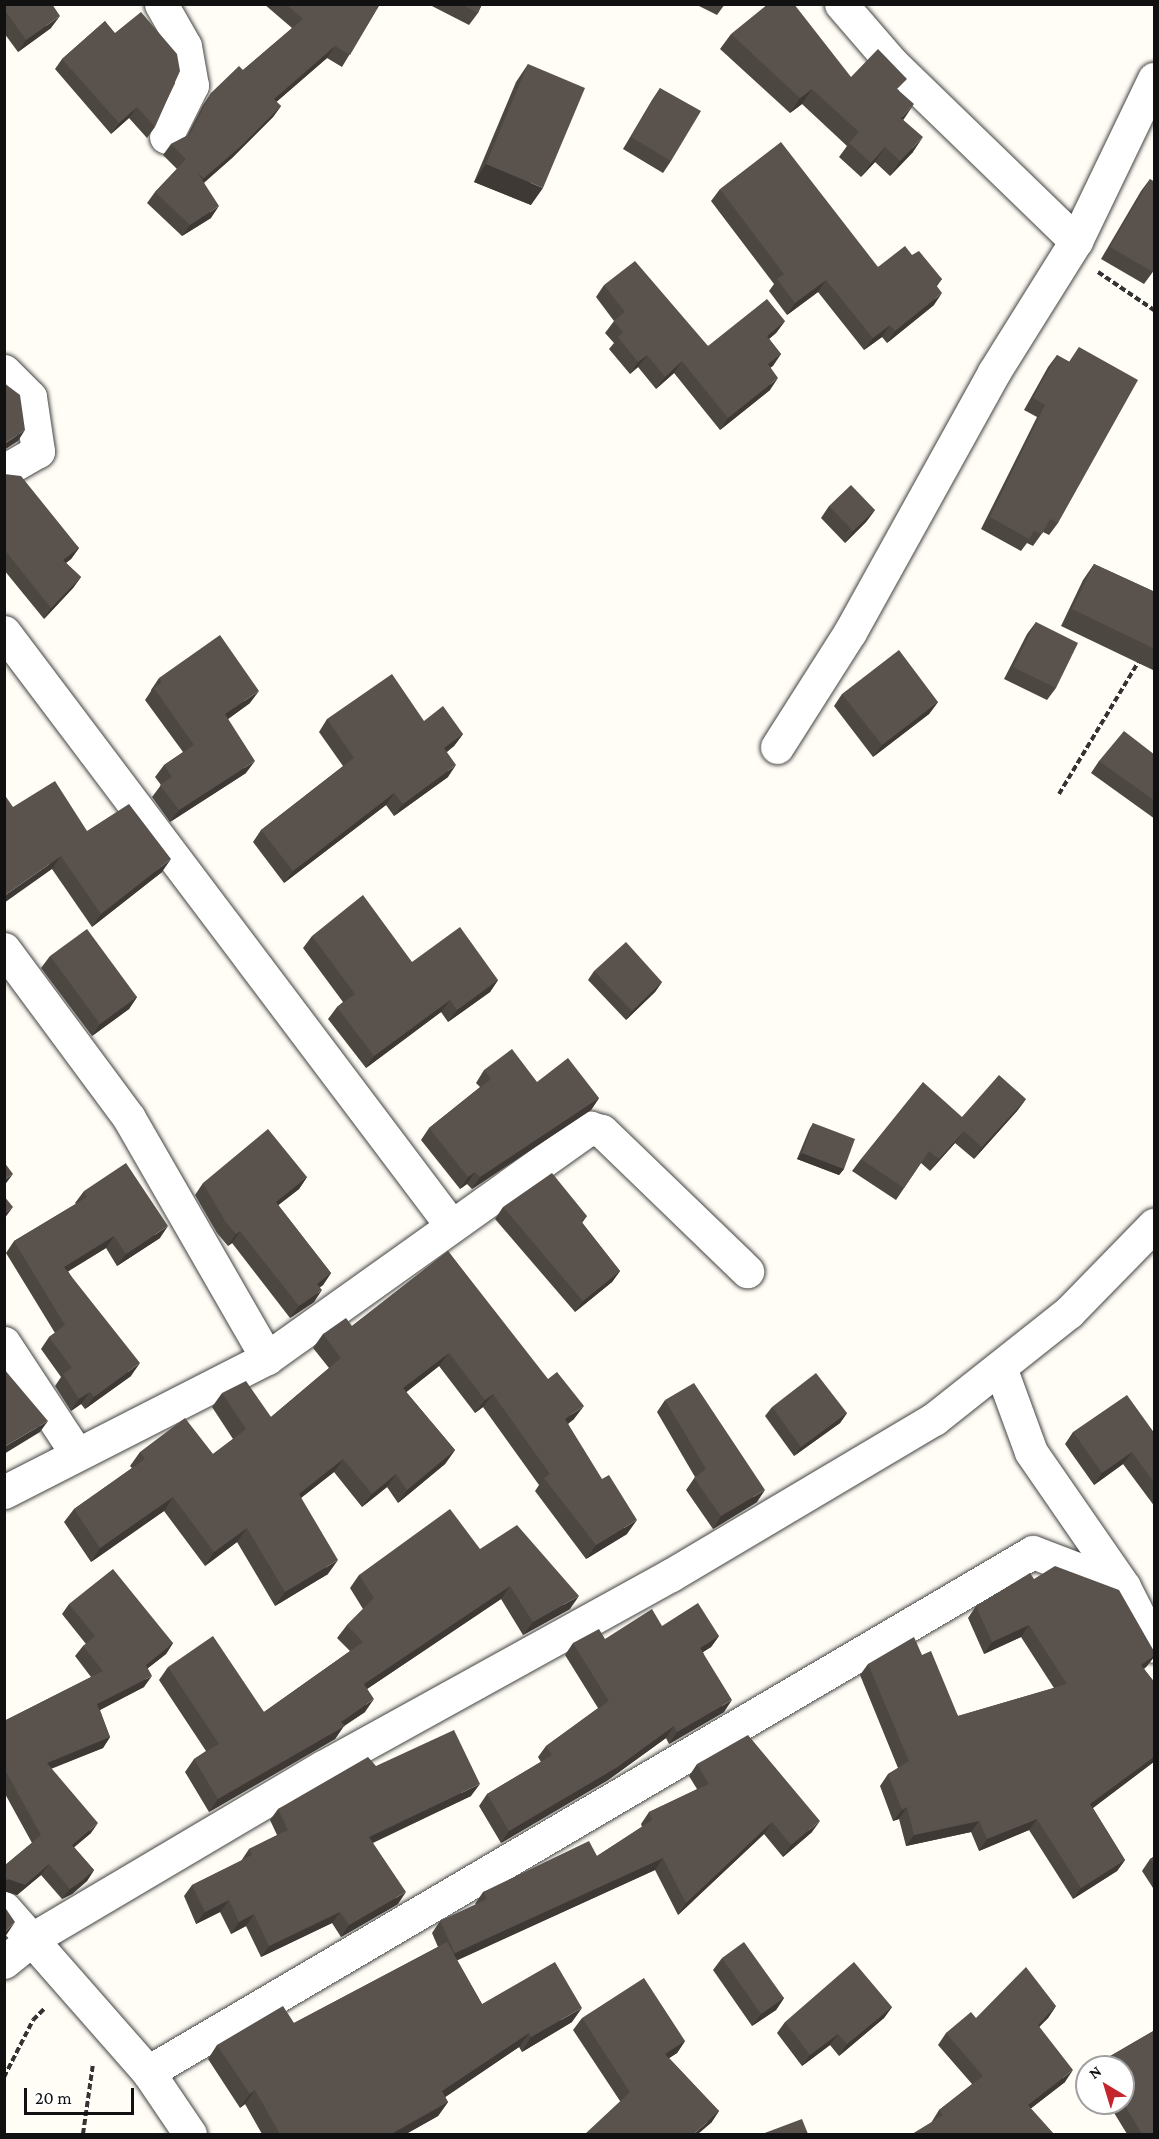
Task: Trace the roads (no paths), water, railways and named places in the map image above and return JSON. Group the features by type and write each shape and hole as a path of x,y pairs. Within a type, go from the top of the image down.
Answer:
{"street":[{"path":"161,4 185,46 192,85 166,137"},
{"path":"841,4 907,79 1076,241"},
{"path":"777,747 850,632 994,372 1076,241 1155,79"},
{"path":"4,371 30,397 38,450 4,471"},
{"path":"4,632 451,1225"},
{"path":"4,949 129,1118 267,1358"},
{"path":"4,1492 75,1451 267,1358 581,1134 596,1128 747,1271"},
{"path":"4,1962 32,1939 323,1767 671,1575 934,1419 1001,1370 1069,1312 1155,1225"},
{"path":"4,1343 75,1451"},
{"path":"1001,1370 1030,1452 1124,1587 1155,1646"},
{"path":"147,2072 1033,1552 1124,1587"},
{"path":"4,1908 147,2072 190,2134"}]}
